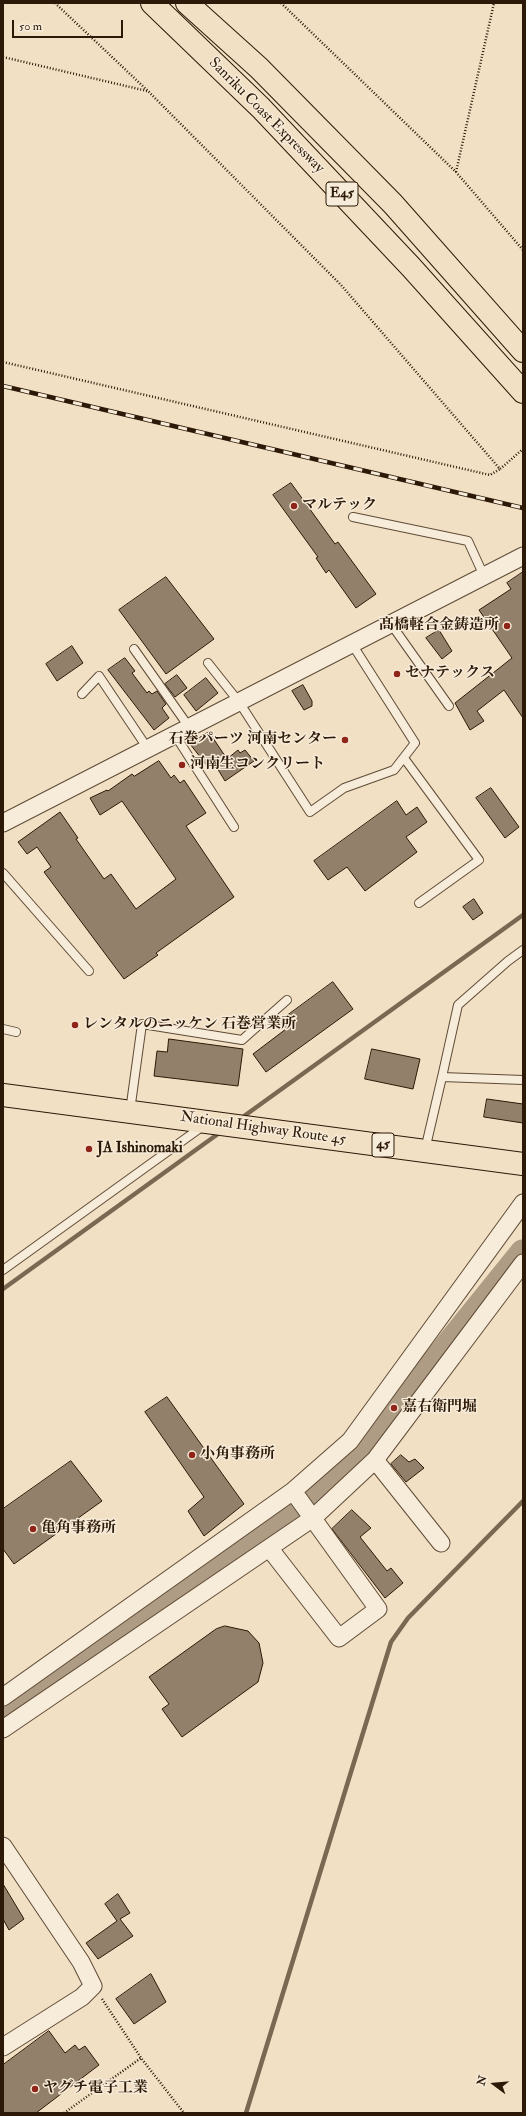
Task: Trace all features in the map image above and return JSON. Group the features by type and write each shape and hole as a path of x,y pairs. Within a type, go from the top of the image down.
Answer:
{"highway":[{"name":"Sanriku Coast Expressway","path":"152,3 261,108 411,267 523,392"},
{"name":"Sanriku Coast Expressway","path":"187,3 259,68 393,204 523,351"},
{"name":"National Highway Route 45","path":"3,1095 523,1164"}],"street":[{"path":"3,823 523,556"},
{"path":"3,1697 293,1491 350,1441 523,1203"},
{"path":"3,1730 270,1549 313,1518 375,1460 523,1262"},
{"path":"375,1460 441,1543"},
{"path":"270,1549 339,1638 378,1609 293,1491"},
{"path":"3,1846 81,1962 92,1986 82,1996 3,2047"}],"lane":[{"path":"353,517 468,541 484,576"},
{"path":"391,624 449,706"},
{"path":"208,663 239,702 310,812 344,788 394,770 415,744 352,644"},
{"path":"134,649 182,731 234,827"},
{"path":"82,694 99,676 148,749"},
{"path":"404,758 479,860 419,903"},
{"path":"3,873 89,971"},
{"path":"425,1151 458,1005 508,961 523,950"},
{"path":"130,1112 142,1024 242,1040 287,1000"},
{"path":"3,1029 16,1032"},
{"path":"442,1077 523,1080"},
{"path":"3,1270 213,1123"}],"path":[{"path":"55,3 148,91 341,285 500,469"},
{"path":"281,3 456,172 523,250"},
{"path":"456,172 494,3"},
{"path":"3,57 148,91"},
{"path":"3,362 490,475 500,469 523,449"},
{"path":"92,1986 141,2058 184,2113"},
{"path":"64,2113 141,2058"}],"building":[{"path":"291,483 335,544 338,542 376,594 356,608 329,570 326,573 316,558 318,557 273,495"},
{"path":"523,572 523,718 504,690 477,711 484,721 470,730 455,703 512,658 479,610 511,589 507,583"},
{"path":"166,577 214,639 166,674 119,610"},
{"path":"439,630 452,651 442,659 426,638"},
{"path":"72,646 83,663 57,681 46,664"},
{"path":"125,658 135,671 132,673 147,693 149,691 152,694 157,691 166,704 162,708 169,718 154,730 108,670"},
{"path":"177,675 187,688 175,697 165,684"},
{"path":"206,678 218,693 196,711 184,695"},
{"path":"303,685 312,701 312,706 304,710 292,691"},
{"path":"209,732 227,759 238,750 240,753 245,750 254,761 225,781 214,763 208,767 190,744"},
{"path":"159,761 171,778 174,775 180,783 184,780 206,813 186,826 234,897 156,953 158,955 124,979 44,872 51,867 37,847 27,854 18,842 60,812 78,838 76,839 104,879 111,874 136,909 176,879 122,801 100,815 90,798 107,790 108,791 132,774 134,776"},
{"path":"491,788 519,827 505,838 476,798"},
{"path":"397,801 406,815 417,807 427,822 406,837 417,852 365,891 347,867 328,880 314,861"},
{"path":"474,899 483,913 473,920 463,907"},
{"path":"333,982 353,1009 266,1072 253,1054 286,1029 280,1021"},
{"path":"169,1039 243,1049 238,1086 154,1076 157,1051 167,1052"},
{"path":"372,1049 420,1059 413,1089 365,1079"},
{"path":"487,1099 523,1104 523,1123 484,1117"},
{"name":"小角事務所","path":"167,1397 244,1504 204,1536 188,1511 204,1497 145,1412"},
{"path":"401,1455 409,1462 415,1459 424,1468 406,1482 391,1464"},
{"name":"亀角事務所","path":"71,1461 102,1501 14,1564 3,1549 3,1509"},
{"path":"352,1510 371,1528 360,1537 387,1571 391,1568 403,1583 385,1598 332,1529"},
{"path":"225,1626 248,1631 259,1643 263,1663 258,1682 182,1737 162,1709 169,1704 149,1677 216,1629"},
{"path":"3,1884 24,1919 9,1930 3,1919"},
{"path":"118,1894 130,1913 120,1919 133,1936 98,1959 86,1943 117,1921 105,1904"},
{"path":"151,1974 166,2002 134,2024 116,1999"},
{"name":"ヤグチ電子工業","path":"49,2031 65,2053 75,2045 79,2050 85,2046 99,2065 36,2113 3,2113 3,2065"}],"waterway":[{"path":"240,1119 523,915"},
{"path":"3,1289 222,1131"},
{"path":"3,1710 306,1502 363,1451 523,1253"},
{"path":"246,2113 391,1642 408,1618 523,1501"}],"railway":[{"path":"3,386 523,508"}],"place":[{"name":"マルテック","path":"294,506"},
{"name":"髙橋軽合金鋳造所","path":"507,626"},
{"name":"セナテックス","path":"397,674"},
{"name":"石巻パーツ 河南センター","path":"345,740"},
{"name":"河南生コンクリート","path":"182,765"},
{"name":"レンタルのニッケン 石巻営業所","path":"75,1025"},
{"name":"JA Ishinomaki","path":"89,1149"},
{"name":"嘉右衛門堀","path":"394,1408"},
{"name":"小角事務所","path":"192,1455"},
{"name":"亀角事務所","path":"33,1529"},
{"name":"ヤグチ電子工業","path":"35,2089"}]}
